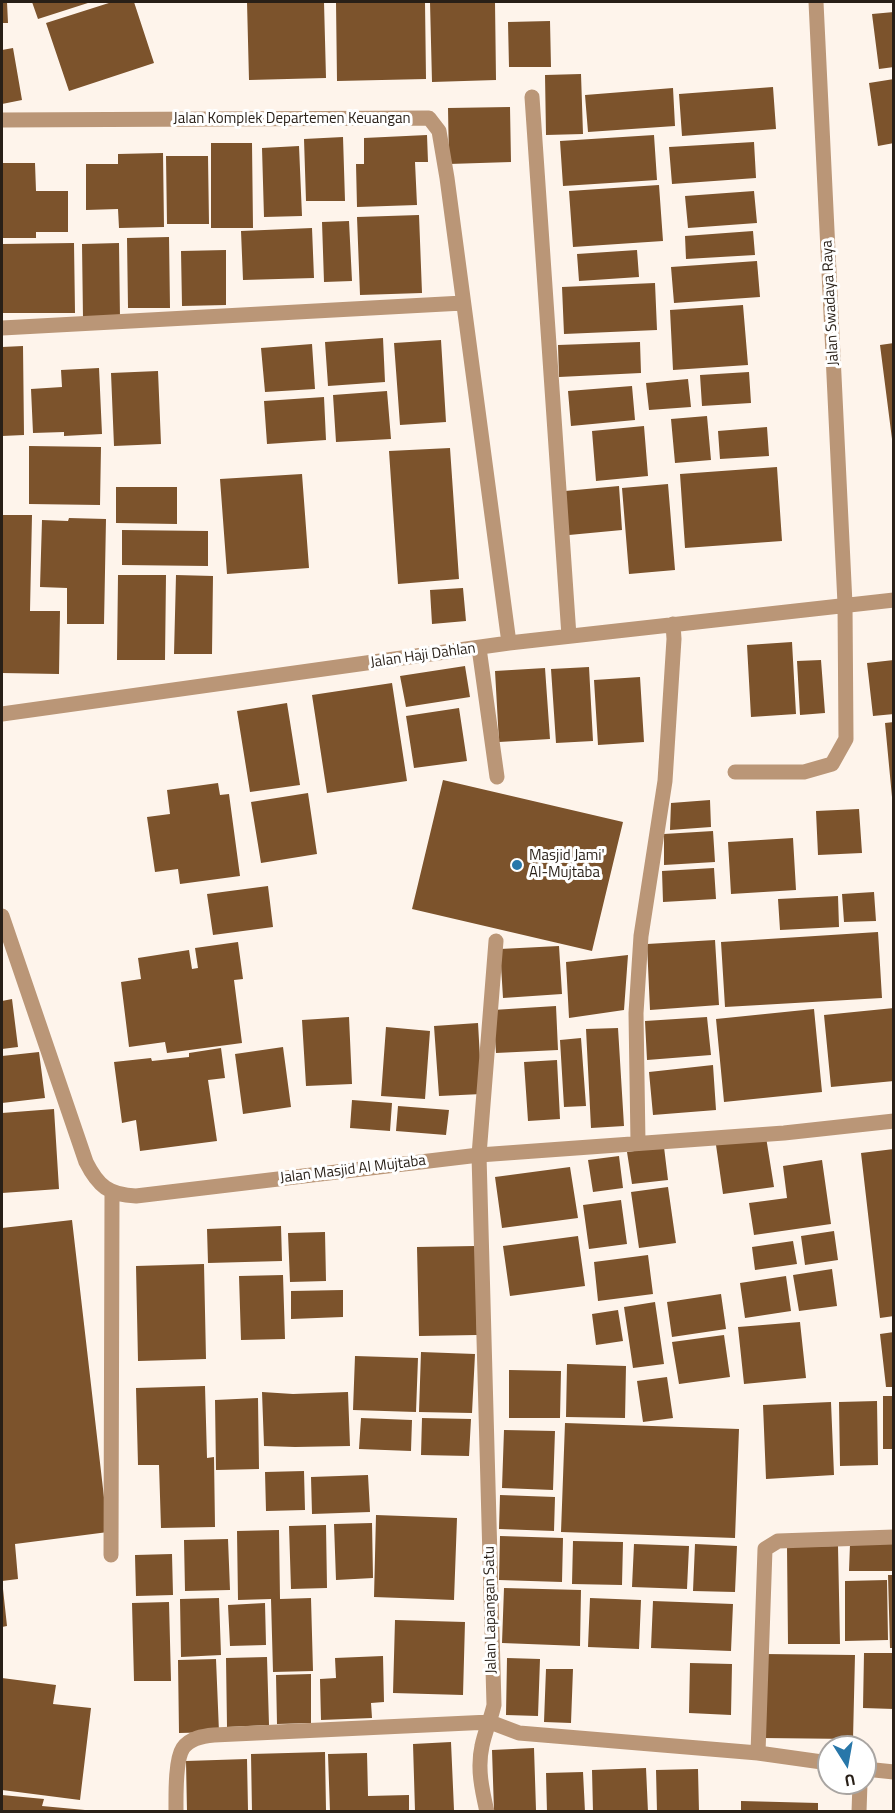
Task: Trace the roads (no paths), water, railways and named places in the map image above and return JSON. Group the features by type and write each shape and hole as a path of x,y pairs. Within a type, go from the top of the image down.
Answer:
{"street":[{"name":"Jalan Swadaya Raya","path":"735,772 804,772 832,764 846,739 846,604 816,2"},
{"path":"532,97 569,636"},
{"name":"Jalan Komplek Departemen Keuangan","path":"2,120 429,118 439,131 447,178 509,643"},
{"path":"2,328 463,303"},
{"name":"Jalan Haji Dahlan","path":"2,714 509,643 894,600"},
{"path":"638,1143 636,1013 641,936 665,781 673,624"},
{"path":"479,648 497,777"},
{"path":"2,916 86,1162 100,1185 112,1192 111,1556"},
{"name":"Jalan Lapangan Satu","path":"487,1812 479,1764 494,1705 480,1155 496,941"},
{"name":"Jalan Masjid Al Mujtaba","path":"112,1192 124,1196 136,1196 480,1155 784,1133 894,1122"},
{"path":"758,1753 765,1550 778,1541 894,1537"},
{"path":"176,1812 179,1763 183,1749 201,1736 490,1722 519,1733 758,1753 817,1761"},
{"path":"877,1770 894,1772"},
{"path":"860,1795 860,1812"}],"place":[{"name":"Masjid Jami' Al-Mujtaba","path":"517,865"}]}
